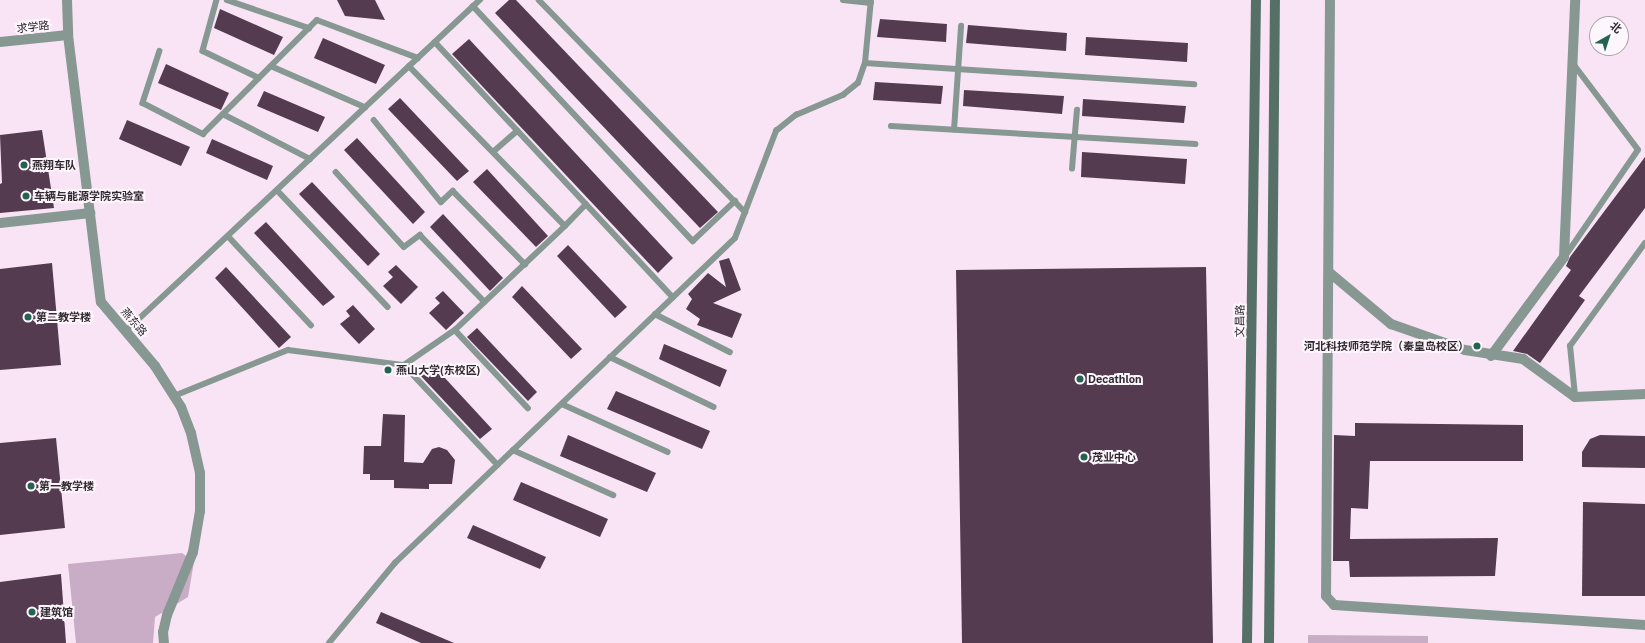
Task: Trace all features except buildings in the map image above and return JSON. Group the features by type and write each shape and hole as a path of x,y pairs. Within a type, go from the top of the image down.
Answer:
{"main road":[{"name":"文昌路","path":"1247,643 1256,0"},
{"path":"1269,643 1275,0"}],"street":[{"name":"燕东路","path":"67,0 68,35 101,302 155,366 174,396 191,433 200,473 200,511 193,552 167,615 163,632 164,643"},
{"path":"1330,0 1330,273 1326,596 1334,604 1645,626"},
{"path":"1491,356 1564,257 1575,0"},
{"name":"求学路","path":"0,42 68,35"},
{"path":"0,223 90,213"},
{"path":"1330,273 1391,324 1465,350 1491,356 1523,359 1574,397 1645,394"}],"lane":[{"path":"216,0 203,51 259,78"},
{"path":"227,0 309,28"},
{"path":"126,331 480,0"},
{"path":"539,0 745,212"},
{"path":"329,643 395,563 735,238 776,131 796,115 843,95 858,83 865,63 871,1 843,0"},
{"path":"473,6 693,241 735,201"},
{"path":"160,51 144,103 203,134 317,20 418,58"},
{"path":"954,130 961,26"},
{"path":"435,42 673,297"},
{"path":"865,63 1194,84"},
{"path":"1564,257 1638,150 1572,63"},
{"path":"271,66 365,107"},
{"path":"409,66 565,226"},
{"path":"1072,169 1077,110"},
{"path":"223,114 310,158"},
{"path":"374,120 441,202 453,191 525,264"},
{"path":"891,126 1195,144"},
{"path":"492,152 517,131"},
{"path":"336,172 404,247 420,235 485,302"},
{"path":"276,190 388,307"},
{"path":"404,365 455,330 565,226 586,204"},
{"path":"228,236 311,325"},
{"path":"1574,397 1570,346 1645,243"},
{"path":"655,314 730,352"},
{"path":"455,330 528,408"},
{"path":"174,396 288,350 404,365 498,465"},
{"path":"610,357 714,407"},
{"path":"562,404 668,452"},
{"path":"513,450 613,495"}],"shaded area":[{"path":"182,553 194,562 188,597 155,617 153,643 76,643 68,564"},
{"path":"1308,635 1428,636 1428,643 1308,643"}],"place":[{"name":"燕翔车队","path":"24,165"},
{"name":"车辆与能源学院实验室","path":"26,196"},
{"name":"第二教学楼","path":"28,317"},
{"name":"河北科技师范学院（秦皇岛校区）","path":"1477,346"},
{"name":"燕山大学(东校区)","path":"388,370"},
{"name":"Decathlon","path":"1080,379"},
{"name":"茂业中心","path":"1084,457"},
{"name":"第一教学楼","path":"31,486"},
{"name":"建筑馆","path":"32,612"}]}
